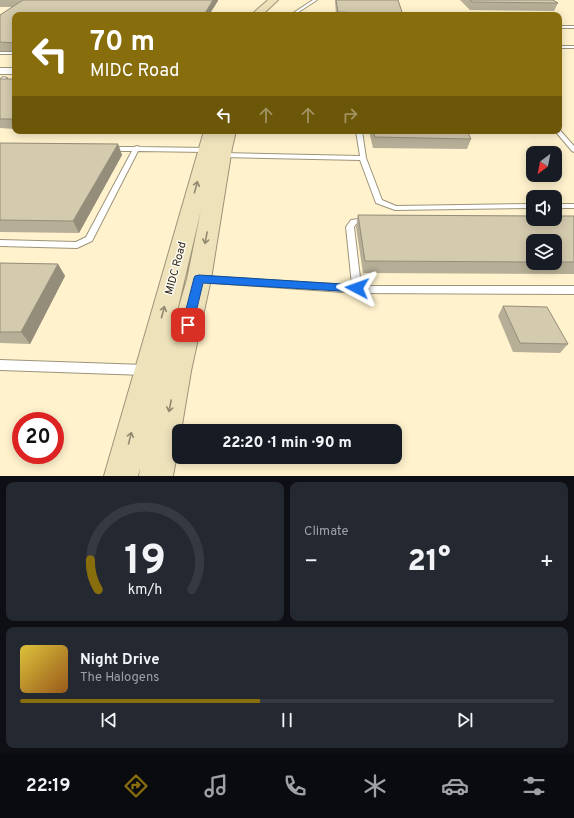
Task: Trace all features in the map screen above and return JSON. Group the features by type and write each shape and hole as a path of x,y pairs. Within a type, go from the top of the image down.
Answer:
{"main road":[{"path":"260,12 278,0"},
{"path":"269,12 278,0"},
{"name":"MIDC Road","path":"121,476 148,370 213,145 225,134"},
{"name":"MIDC Road","path":"156,476 176,371 199,278 213,145"}],"street":[{"path":"2,77 12,72"}],"lane":[{"path":"297,12 315,0"},
{"path":"562,27 574,27"},
{"path":"562,47 574,47"},
{"path":"0,53 12,53"},
{"path":"359,134 363,158 379,202 395,208 526,206"},
{"path":"561,134 574,150"},
{"path":"99,149 213,145 363,158"},
{"path":"0,243 77,245 84,243 89,239 136,148"},
{"path":"562,206 574,206"},
{"path":"357,288 350,227 354,222 375,221"},
{"path":"199,278 357,288 574,290"},
{"path":"0,365 176,371"}],"shaded area":[{"path":"0,0 574,0 574,476 0,476"}],"building":[{"path":"23,0 213,0 206,12 12,12 12,43 0,42 0,15"},
{"path":"336,0 398,0 402,12 338,12"},
{"path":"470,0 553,0 558,3 472,2"},
{"path":"0,79 12,79 12,119 0,119"},
{"path":"374,134 468,134 471,139 375,137"},
{"path":"0,143 118,144 73,221 0,220"},
{"path":"358,215 526,216 526,226 562,226 562,216 574,216 574,262 562,262 562,234 526,234 526,262 365,261"},
{"path":"0,263 58,264 21,332 0,332"},
{"path":"503,306 547,307 568,344 520,343"}],"route":[{"path":"188,325 199,278 357,288"}]}
